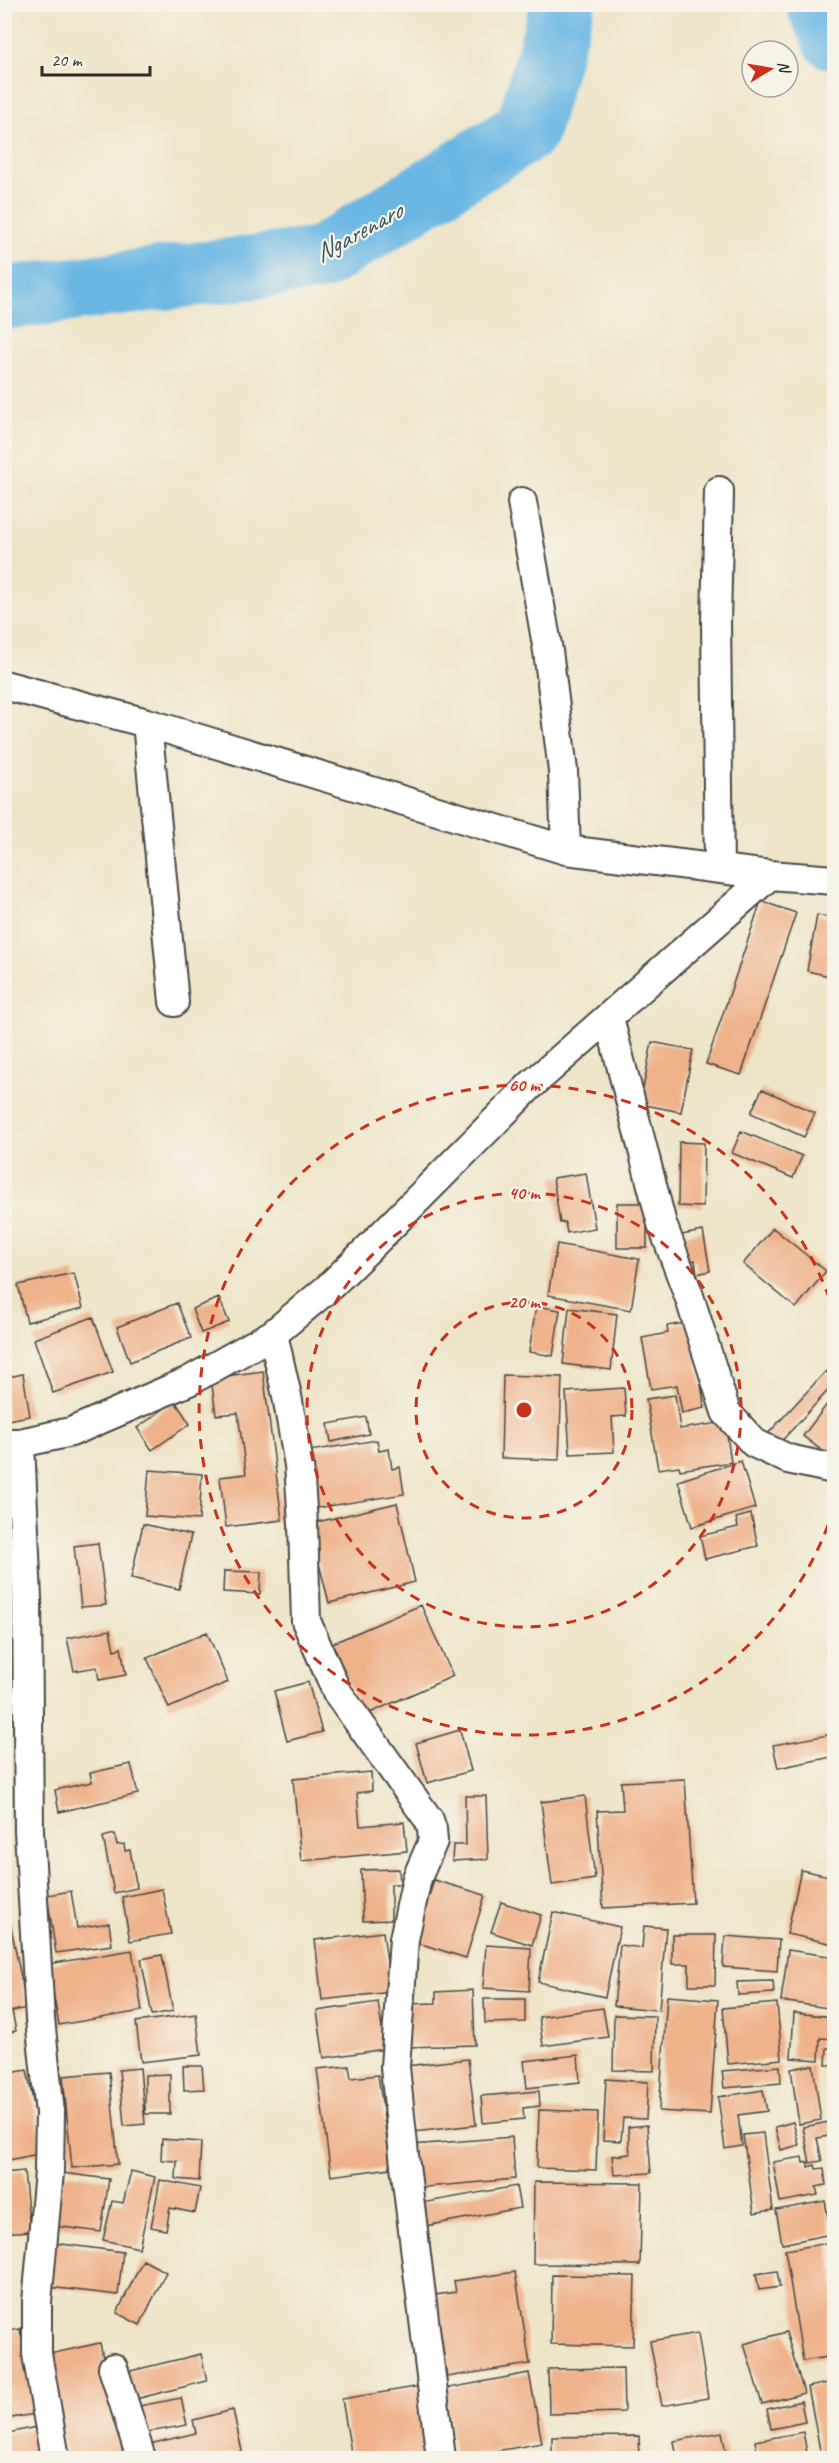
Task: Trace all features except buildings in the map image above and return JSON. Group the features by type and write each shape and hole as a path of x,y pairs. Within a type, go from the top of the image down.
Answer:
{"street":[{"path":"719,491 716,622 719,868"},
{"path":"522,502 548,651 563,771 566,850"},
{"path":"4,685 147,723 566,850 770,875 834,880"},
{"path":"147,723 174,1002"},
{"path":"55,2458 37,2354 37,2302 49,2172 50,2113 40,2019 30,1843 27,1599 12,1443 71,1431 189,1381 273,1334 343,1273 530,1086 770,875"},
{"path":"609,1018 662,1224 689,1296 726,1412 754,1443 788,1459 834,1469"},
{"path":"273,1334 299,1465 306,1622 337,1692 429,1820 432,1829 433,1840 417,1878 404,1940 395,2067 406,2177 441,2458"},
{"path":"113,2368 141,2458"}],"waterway":[{"name":"Ngarenaro","path":"4,298 320,259 527,130 563,4"},
{"name":"Ngarenaro","path":"818,4 834,38"}]}
